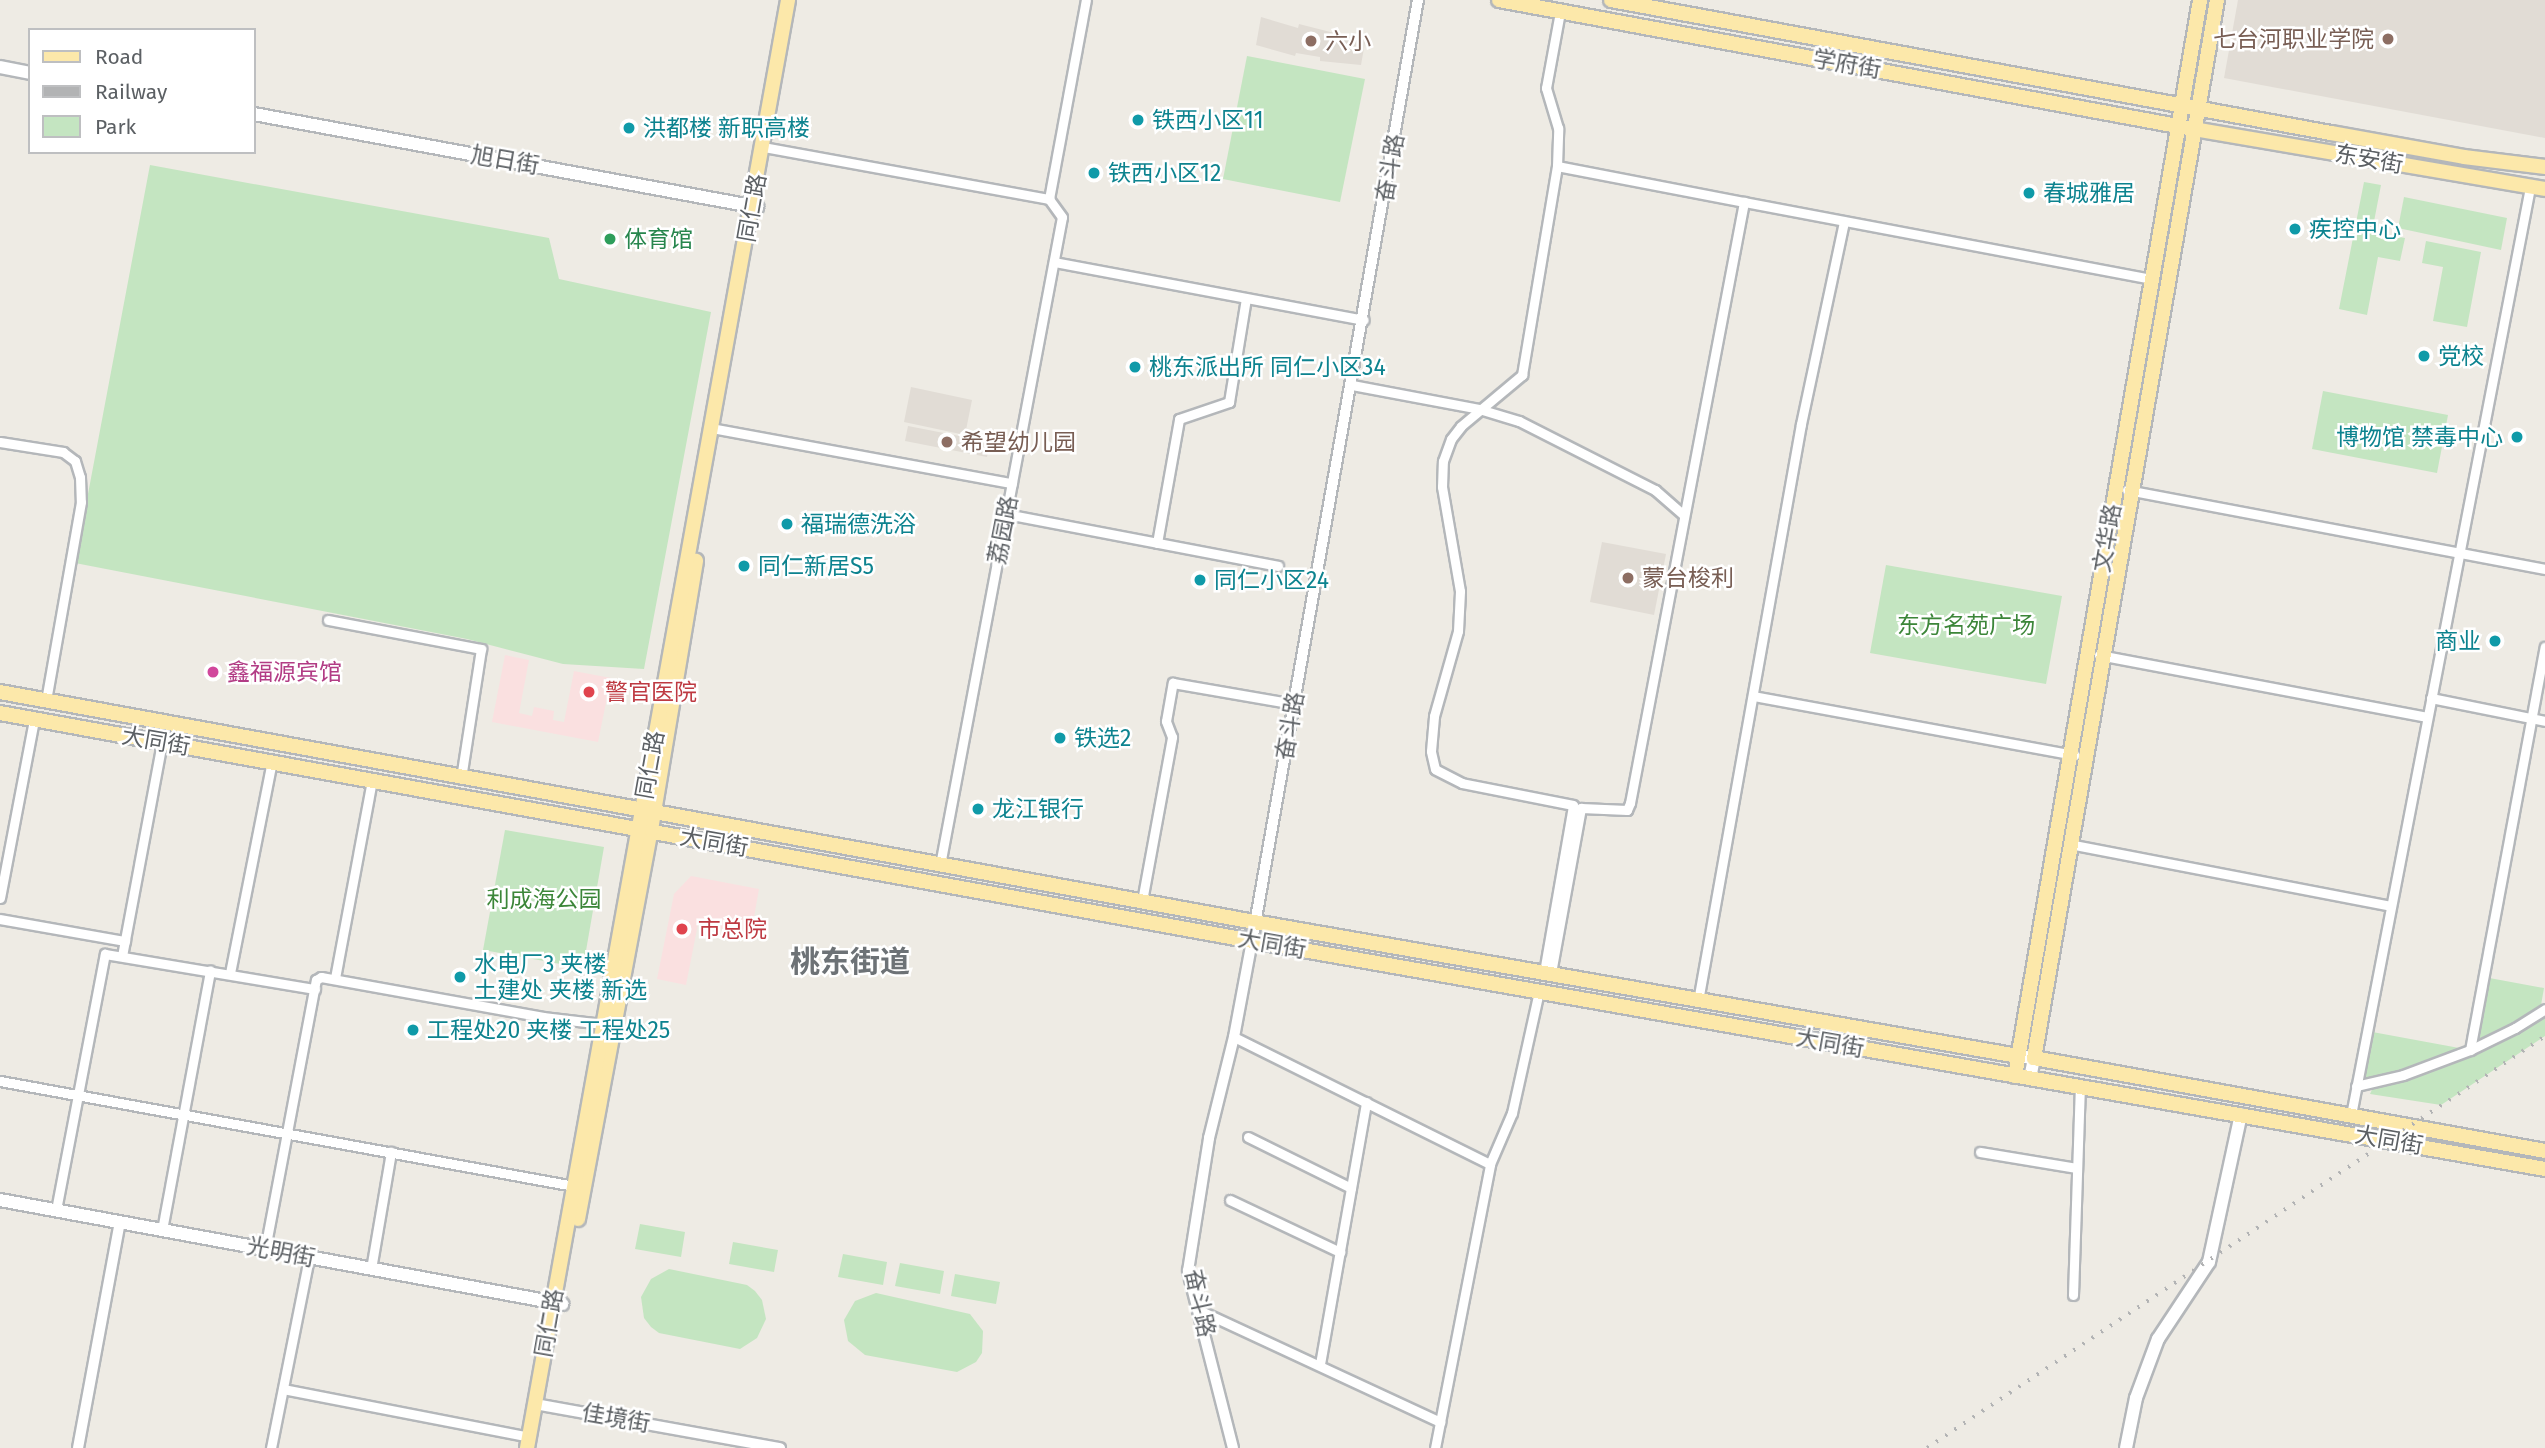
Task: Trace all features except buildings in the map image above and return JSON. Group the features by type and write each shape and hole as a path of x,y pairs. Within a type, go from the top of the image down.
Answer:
{"main road":[{"name":"同仁路","path":"766,147 788,0"},
{"name":"同仁路","path":"530,1444 645,829 755,207 795,0"},
{"name":"学府街","path":"1499,0 2194,129"},
{"name":"学府街","path":"1611,0 2198,109"},
{"name":"文华路","path":"2034,1058 2069,844 2087,653 2200,0"},
{"name":"文华路","path":"2015,1076 2078,756 2104,655 2217,0"},
{"path":"0,67 28,73"},
{"name":"东安街","path":"2198,109 2464,157 2545,167"},
{"name":"旭日街","path":"256,114 755,207"},
{"name":"东安街","path":"2194,129 2538,188"},
{"name":"大同街","path":"0,692 1254,922 2018,1056"},
{"name":"大同街","path":"0,713 1252,941 2545,1169"},
{"name":"同仁路","path":"557,1303 574,1186 603,1024 645,829"},
{"path":"2018,1056 2034,1058 2030,1078"},
{"name":"大同街","path":"2034,1058 2545,1151"},
{"path":"2126,1448 2136,1398 2158,1339 2209,1262 2241,1114"},
{"name":"光明街","path":"0,1200 557,1303"}],"street":[{"path":"766,147 1049,199 1086,0"},
{"name":"奋斗路","path":"1233,1448 1188,1271 1209,1138 1234,1037 1252,941 1364,320 1418,0"},
{"path":"1547,973 1573,805 1462,783 1435,769 1431,751 1434,716 1458,631 1460,592 1442,487 1443,461 1451,439 1479,409 1522,374 1557,166 1558,128 1546,88 1560,12"},
{"path":"1557,166 2152,279"},
{"path":"2351,1115 2460,553 2538,188"},
{"name":"荔园路","path":"940,865 1062,217 1049,199"},
{"path":"1547,973 1581,808 1627,810 1630,803 1744,202"},
{"path":"1698,1001 1801,424 1844,222"},
{"path":"1054,262 1364,320"},
{"path":"1157,543 1180,419 1228,402 1246,298"},
{"path":"1352,385 1479,409 1520,421 1576,447 1655,490 1683,514"},
{"path":"715,429 1012,483"},
{"path":"0,442 63,452 75,461 80,477 81,502 46,701"},
{"path":"2115,488 2545,569"},
{"path":"1006,514 1278,566"},
{"path":"328,620 481,649 461,778"},
{"path":"2470,1050 2545,647"},
{"path":"2087,653 2427,717"},
{"path":"1142,901 1172,737 1166,721 1173,683 1294,704"},
{"path":"1753,696 2078,756"},
{"path":"2431,698 2545,721"},
{"path":"0,898 3,867 34,719"},
{"path":"122,956 162,742"},
{"path":"230,974 272,761"},
{"path":"335,978 372,781"},
{"path":"2069,844 2390,906"},
{"path":"0,919 125,941"},
{"path":"56,1210 105,954 315,989"},
{"path":"162,1230 210,970"},
{"path":"265,1249 315,989 321,977 543,1017 603,1024"},
{"path":"1435,1448 1490,1164 1512,1113 1539,991"},
{"path":"2356,1086 2413,1071 2470,1050 2515,1028 2545,1009"},
{"path":"1234,1037 1490,1164"},
{"path":"0,1081 287,1131 574,1186"},
{"path":"2073,1295 2080,1086"},
{"path":"1320,1364 1366,1102"},
{"path":"1248,1137 1351,1188"},
{"path":"371,1269 391,1152"},
{"path":"1980,1152 2077,1168"},
{"path":"1230,1200 1340,1252"},
{"path":"78,1448 120,1222"},
{"path":"271,1448 309,1257"},
{"path":"1200,1311 1320,1364 1440,1422"},
{"path":"282,1390 530,1444"},
{"name":"佳境街","path":"539,1405 780,1448"}],"shaded area":[{"name":"七台河职业学院","path":"2238,0 2545,0 2545,138 2224,78"},
{"name":"六小","path":"1261,17 1298,28 1299,24 1350,37 1351,34 1366,37 1361,65 1320,61 1320,57 1296,53 1295,56 1256,45"},
{"path":"911,387 972,400 965,435 904,422"},
{"name":"希望幼儿园","path":"908,426 990,442 987,457 905,441"},
{"name":"蒙台梭利","path":"1602,542 1666,554 1654,615 1590,602"},
{"name":"警官医院","path":"505,655 529,660 519,713 532,716 534,707 554,711 553,720 564,722 574,671 611,678 598,742 492,722"},
{"name":"市总院","path":"691,876 759,889 751,934 698,924 686,985 657,979 674,894"}],"green space":[{"path":"1247,56 1365,79 1340,202 1223,179"},
{"path":"150,165 549,238 559,279 711,312 644,669 563,664 467,639 75,563"},
{"path":"2364,182 2381,185 2372,232 2405,238 2400,261 2378,257 2367,315 2339,309"},
{"path":"2404,197 2507,218 2501,250 2398,228"},
{"path":"2426,241 2481,252 2467,327 2433,321 2443,267 2422,263"},
{"path":"2323,391 2448,415 2437,473 2312,449"},
{"name":"东方名苑广场","path":"1886,565 2062,596 2046,684 1870,653"},
{"name":"利成海公园","path":"505,830 604,847 583,968 483,950"},
{"path":"2484,977 2544,988 2540,1011 2545,1009 2545,1036 2441,1105 2370,1094 2375,1083 2356,1086 2367,1031 2470,1050"},
{"path":"640,1224 685,1232 681,1257 635,1249"},
{"path":"733,1242 778,1250 774,1272 729,1264"},
{"path":"843,1254 887,1262 883,1285 838,1277"},
{"path":"900,1263 944,1271 940,1294 895,1286"},
{"path":"669,1269 747,1285 755,1291 762,1300 766,1319 757,1338 740,1349 659,1333 651,1327 644,1318 641,1297 651,1279"},
{"path":"955,1274 1000,1282 996,1304 951,1296"},
{"path":"876,1293 970,1314 983,1331 982,1353 976,1362 957,1372 865,1355 848,1341 844,1320 855,1301"}],"railway":[{"path":"1927,1448 2545,1036"}],"place":[{"name":"七台河职业学院","path":"2388,39"},
{"name":"六小","path":"1311,41"},
{"name":"铁西小区11","path":"1138,120"},
{"name":"洪都楼 新职高楼","path":"629,128"},
{"name":"铁西小区12","path":"1094,173"},
{"name":"春城雅居","path":"2029,193"},
{"name":"疾控中心","path":"2295,229"},
{"name":"体育馆","path":"610,239"},
{"name":"党校","path":"2424,356"},
{"name":"桃东派出所 同仁小区34","path":"1135,367"},
{"name":"博物馆 禁毒中心","path":"2517,437"},
{"name":"希望幼儿园","path":"947,442"},
{"name":"福瑞德洗浴","path":"787,524"},
{"name":"同仁新居S5","path":"744,566"},
{"name":"蒙台梭利","path":"1628,578"},
{"name":"同仁小区24","path":"1200,580"},
{"name":"商业","path":"2495,641"},
{"name":"鑫福源宾馆","path":"213,672"},
{"name":"警官医院","path":"589,692"},
{"name":"铁选2","path":"1060,738"},
{"name":"龙江银行","path":"978,809"},
{"name":"市总院","path":"682,929"},
{"name":"水电厂3 夹楼 土建处 夹楼 新选","path":"460,977"},
{"name":"工程处20 夹楼 工程处25","path":"413,1030"}],"district":[{"name":"桃东街道","path":"850,962"}]}
